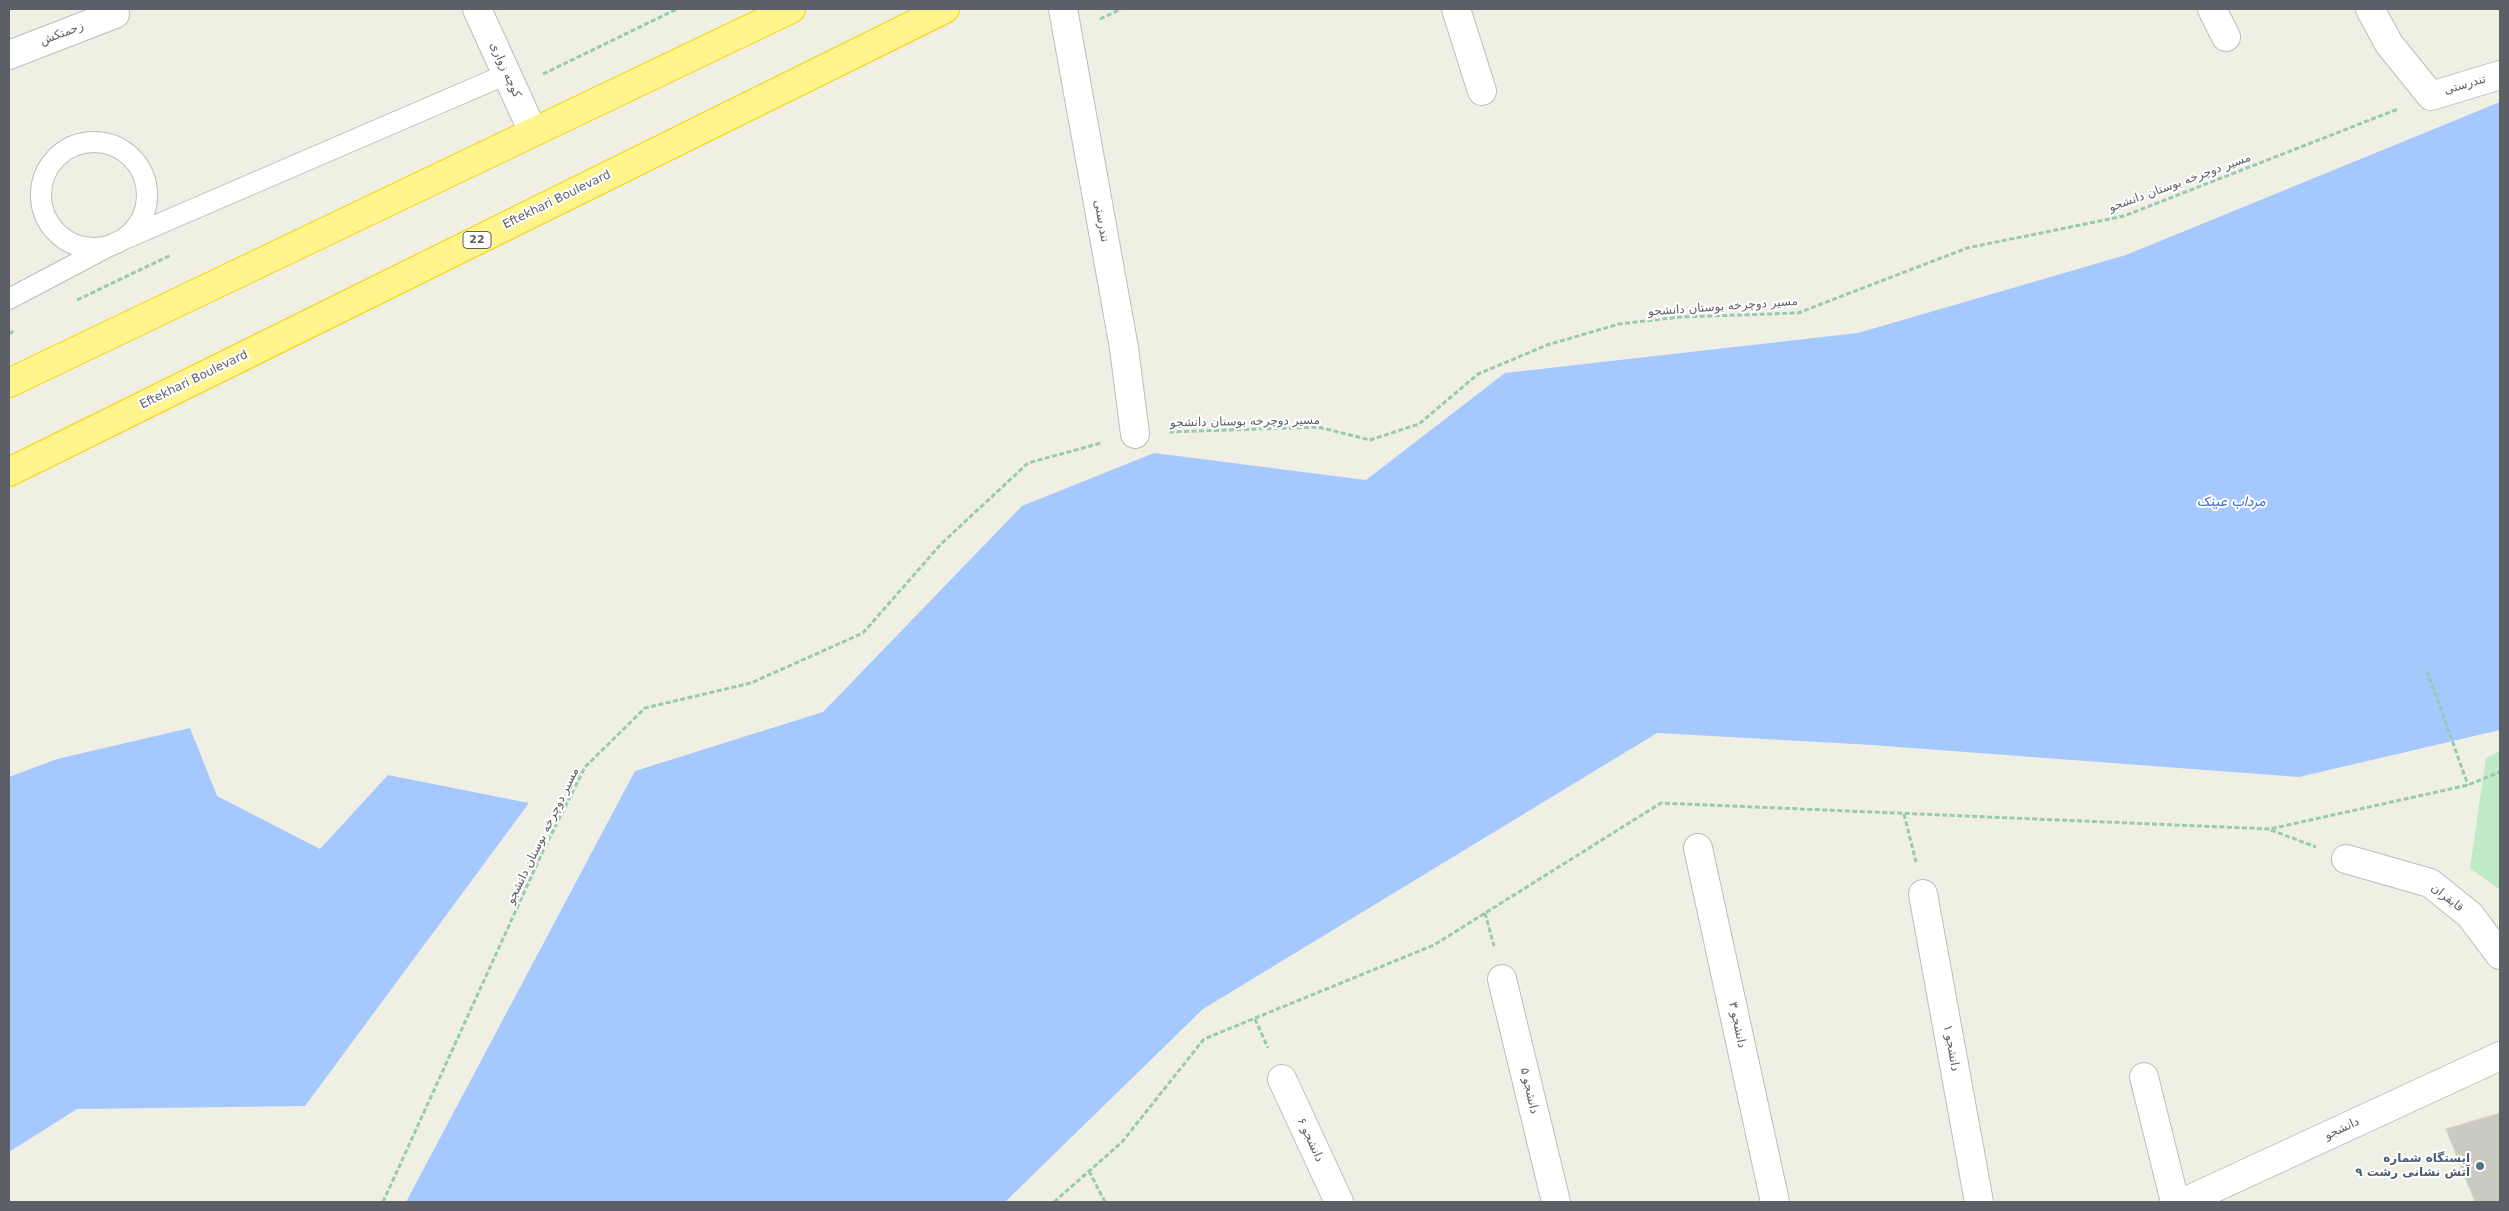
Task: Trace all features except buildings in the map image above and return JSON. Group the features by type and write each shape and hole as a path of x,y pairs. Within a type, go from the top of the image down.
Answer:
{"highway":[{"path":"9,383 790,9"},
{"name":"Eftekhari Boulevard","path":"9,472 945,9"}],"street":[{"name":"کوچه زواری","path":"477,9 533,132"},
{"name":"تندرستی","path":"1063,9 1124,348 1135,434"},
{"path":"1456,9 1482,91"},
{"path":"2212,9 2226,37"},
{"path":"2370,9 2390,44 2430,96"},
{"name":"زحمتکش","path":"9,55 115,14"},
{"name":"تندرستی","path":"2430,96 2500,75"},
{"name":"دانشجو ۳","path":"1698,848 1775,1202"},
{"name":"قایقران","path":"2346,859 2430,883 2470,916 2500,955"},
{"name":"دانشجو ۱","path":"1923,894 1979,1202"},
{"name":"دانشجو ۵","path":"1502,979 1556,1202"},
{"name":"دانشجو","path":"2184,1202 2500,1056"},
{"path":"2144,1077 2175,1202"},
{"name":"دانشجو ۶","path":"1282,1079 1339,1202"}],"lane":[{"path":"9,299 115,243 130,234 140,221 147,197 143,173 133,158 121,148 105,142 88,141 72,146 58,155 47,168 41,183 40,200 44,216 54,230 67,240 83,247 99,248 115,243 507,74"}],"path":[{"name":"مسیر دوچرخه بوستان دانشجو","path":"383,1202 543,851 585,767 644,708 751,682 863,633 941,544 1028,463 1135,434 1318,427 1370,440 1419,424 1478,374 1547,345 1619,324 1680,316 1798,312 1967,248 2124,216 2430,96"},
{"path":"2427,672 2468,785 2500,772"},
{"path":"1904,814 1923,894"},
{"path":"2270,830 2346,859"},
{"path":"1089,1171 1105,1202"}],"green space":[{"path":"2500,751 2500,890 2470,868 2486,758"}],"water":[{"name":"مرداب عینک","path":"2500,102 2500,730 2299,777 1872,745 1657,733 1203,1009 1005,1202 406,1202 635,771 823,712 1022,506 1154,453 1366,480 1505,373 1858,333 2126,255"},
{"path":"190,728 217,796 320,849 388,775 529,803 305,1106 77,1109 9,1152 9,777 57,759"}],"place":[{"name":"ایستگاه شماره ۹ آتش نشانی رشت","path":"2480,1166"}]}
